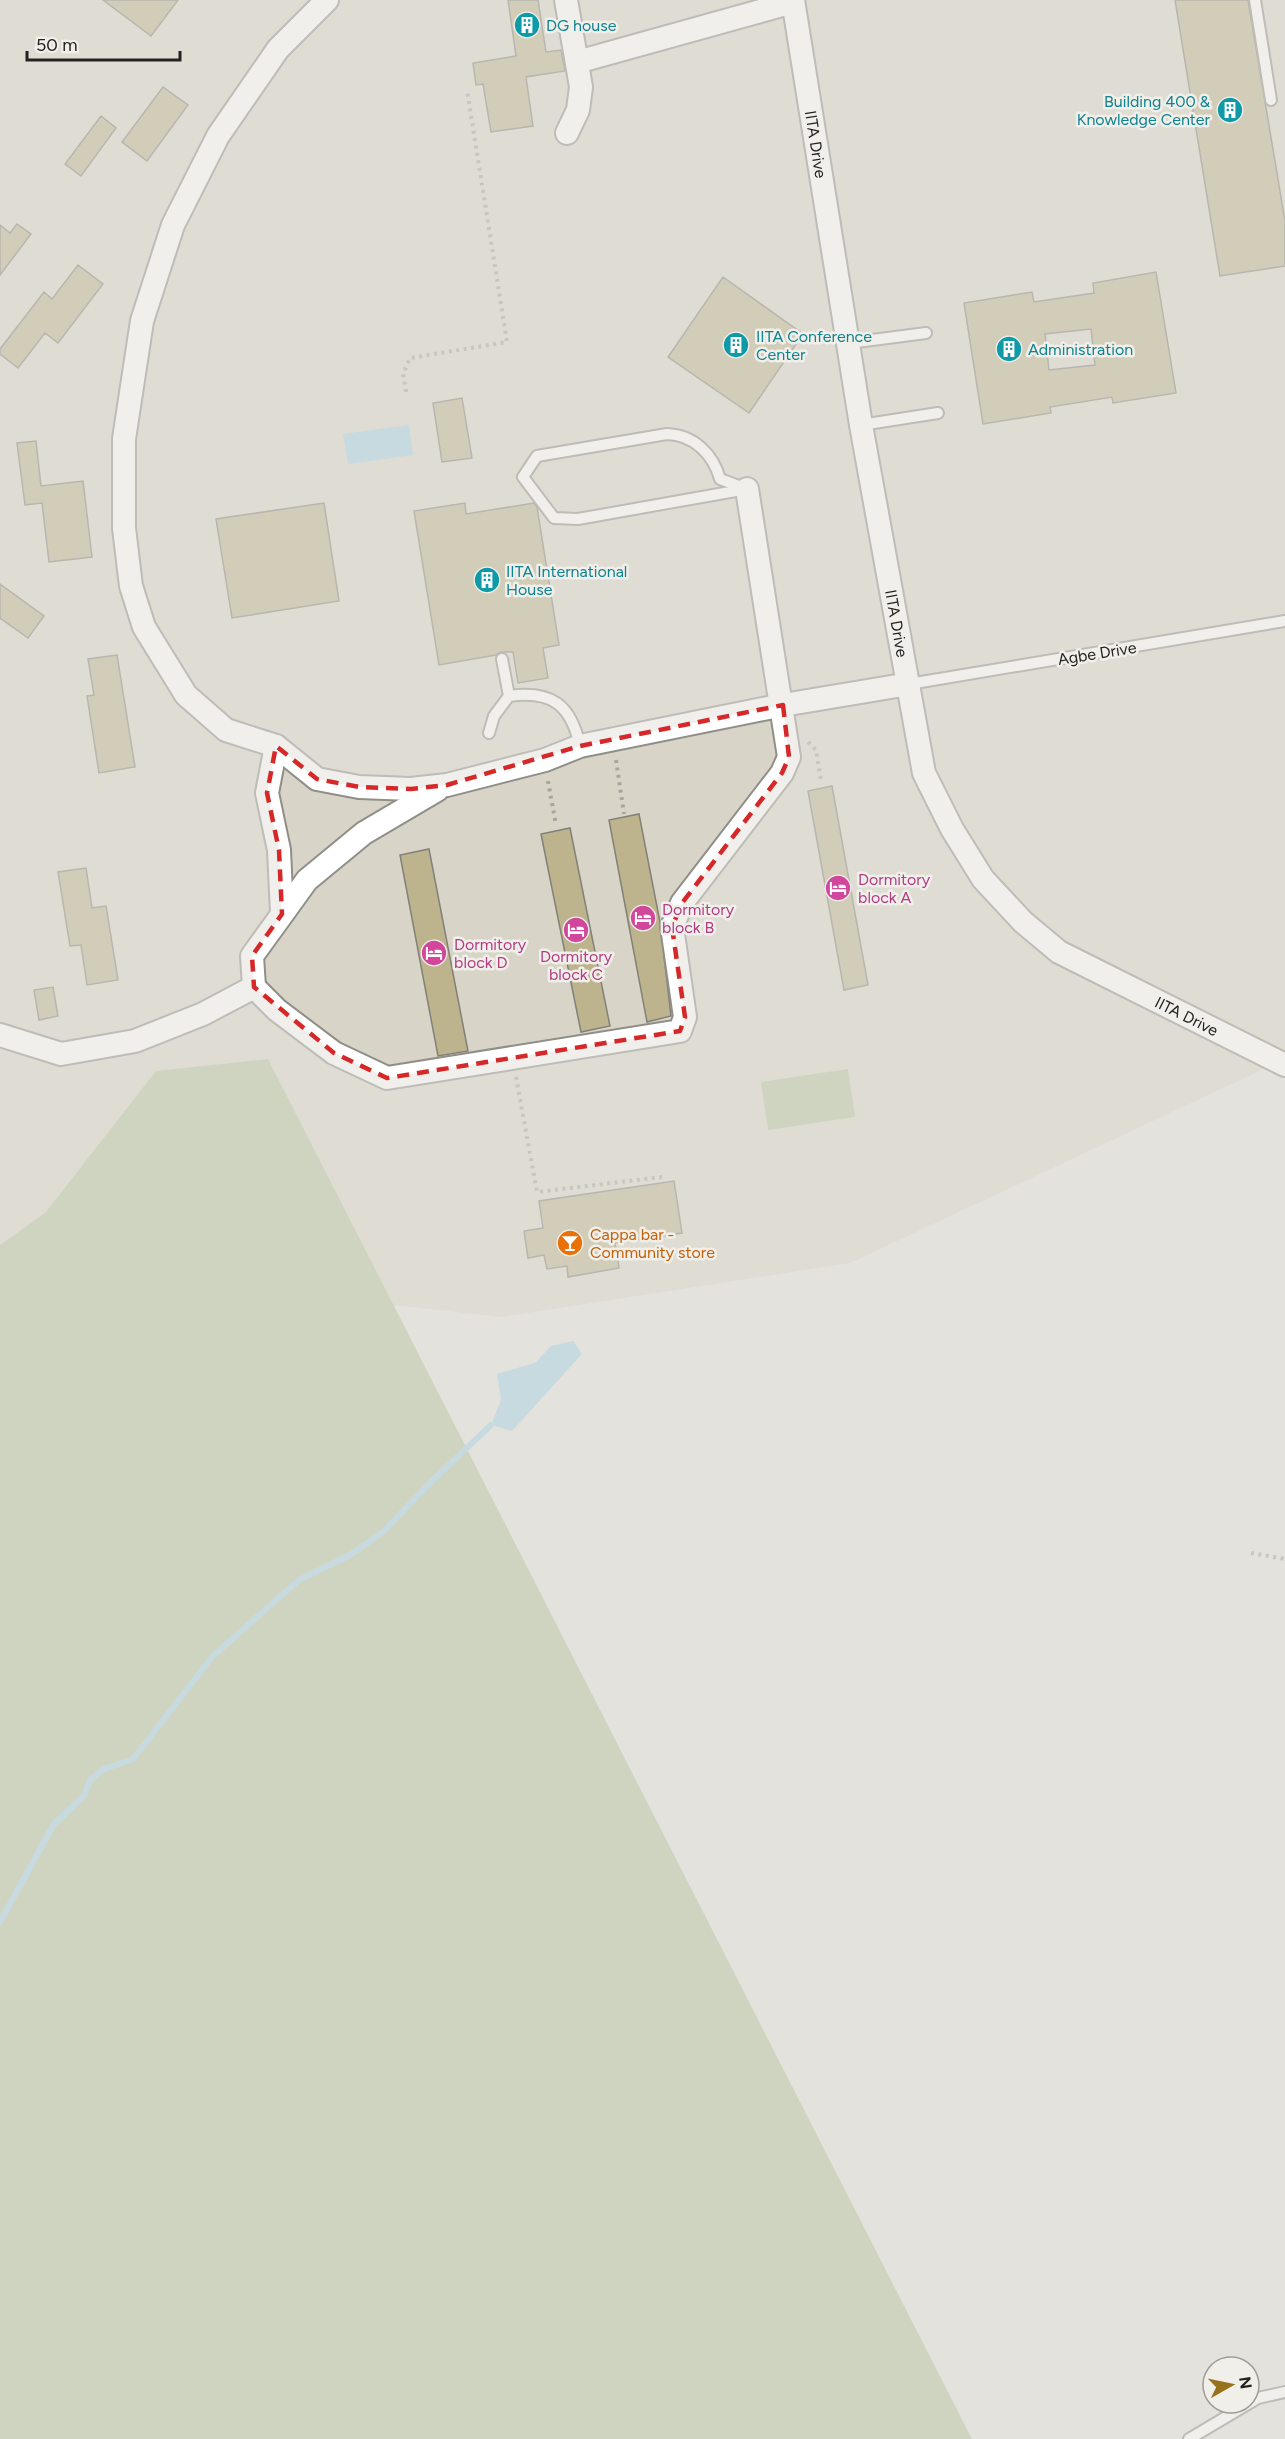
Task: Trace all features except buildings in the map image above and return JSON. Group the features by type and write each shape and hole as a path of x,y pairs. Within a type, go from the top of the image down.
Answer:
{"street":[{"path":"327,0 278,49 218,136 173,225 142,321 124,438 124,528 131,586 144,627 186,695 226,730 276,746 317,779 359,787 411,789 447,785 545,759 580,746 783,705 909,684"},
{"path":"566,0 581,87 578,110 567,133"},
{"path":"577,62 793,1"},
{"name":"IITA Drive","path":"793,1 861,424 924,773 952,829 983,879 1023,922 1059,952 1285,1065"},
{"path":"447,785 364,833 307,880 252,956 254,987 277,1010 334,1053 387,1078 680,1031 685,1017 672,927 682,903 782,773 789,757 783,705 747,489"},
{"path":"276,746 267,793 279,850 282,914"},
{"path":"0,1035 61,1054 135,1041 202,1014 254,987"}],"lane":[{"path":"1255,0 1271,100"},
{"path":"849,343 926,333"},
{"path":"861,424 938,413"},
{"path":"667,434 680,434 705,450 716,462 720,479 747,489 578,519 554,518 523,477 537,456 667,434"},
{"name":"Agbe Drive","path":"909,684 1285,621"},
{"path":"502,659 509,696"},
{"path":"489,733 494,716 509,696 525,694 551,699 563,707 576,729 580,746"},
{"path":"1190,2439 1258,2398 1285,2392"}],"path":[{"path":"406,393 403,375 410,358 507,342 467,90"},
{"path":"613,741 624,814"},
{"path":"545,759 556,825"},
{"path":"513,1058 537,1192 662,1177"},
{"path":"1251,1553 1285,1559"}],"highlighted area":[{"path":"783,705 789,757 782,773 682,903 672,927 685,1017 680,1031 387,1078 334,1053 254,987 252,956 282,914 279,850 267,793 276,746 317,779 359,787 411,789 447,785 580,746"}],"shaded area":[{"path":"0,0 1285,0 1285,1059 850,1263 502,1317 0,1262"}],"green space":[{"path":"268,1059 972,2439 0,2439 0,1245 45,1213 156,1071"},
{"path":"848,1069 855,1117 768,1130 761,1082"}],"water":[{"path":"409,425 413,455 348,464 343,434"},
{"path":"573,1341 582,1354 512,1431 491,1425 501,1400 497,1374 535,1363 551,1346"}],"waterway":[{"path":"0,1922 54,1824 84,1796 90,1780 104,1769 133,1759 212,1657 299,1580 350,1555 383,1532 491,1425"}],"place":[{"name":"DG house","path":"527,25"},
{"name":"Building 400 & Knowledge Center","path":"1230,110"},
{"name":"IITA Conference Center","path":"736,345"},
{"name":"Administration","path":"1009,349"},
{"name":"IITA International House","path":"487,580"},
{"name":"Dormitory block A","path":"838,888"},
{"name":"Dormitory block B","path":"643,918"},
{"name":"Dormitory block C","path":"576,930"},
{"name":"Dormitory block D","path":"434,953"},
{"name":"Cappa bar - Community store","path":"570,1243"}]}
